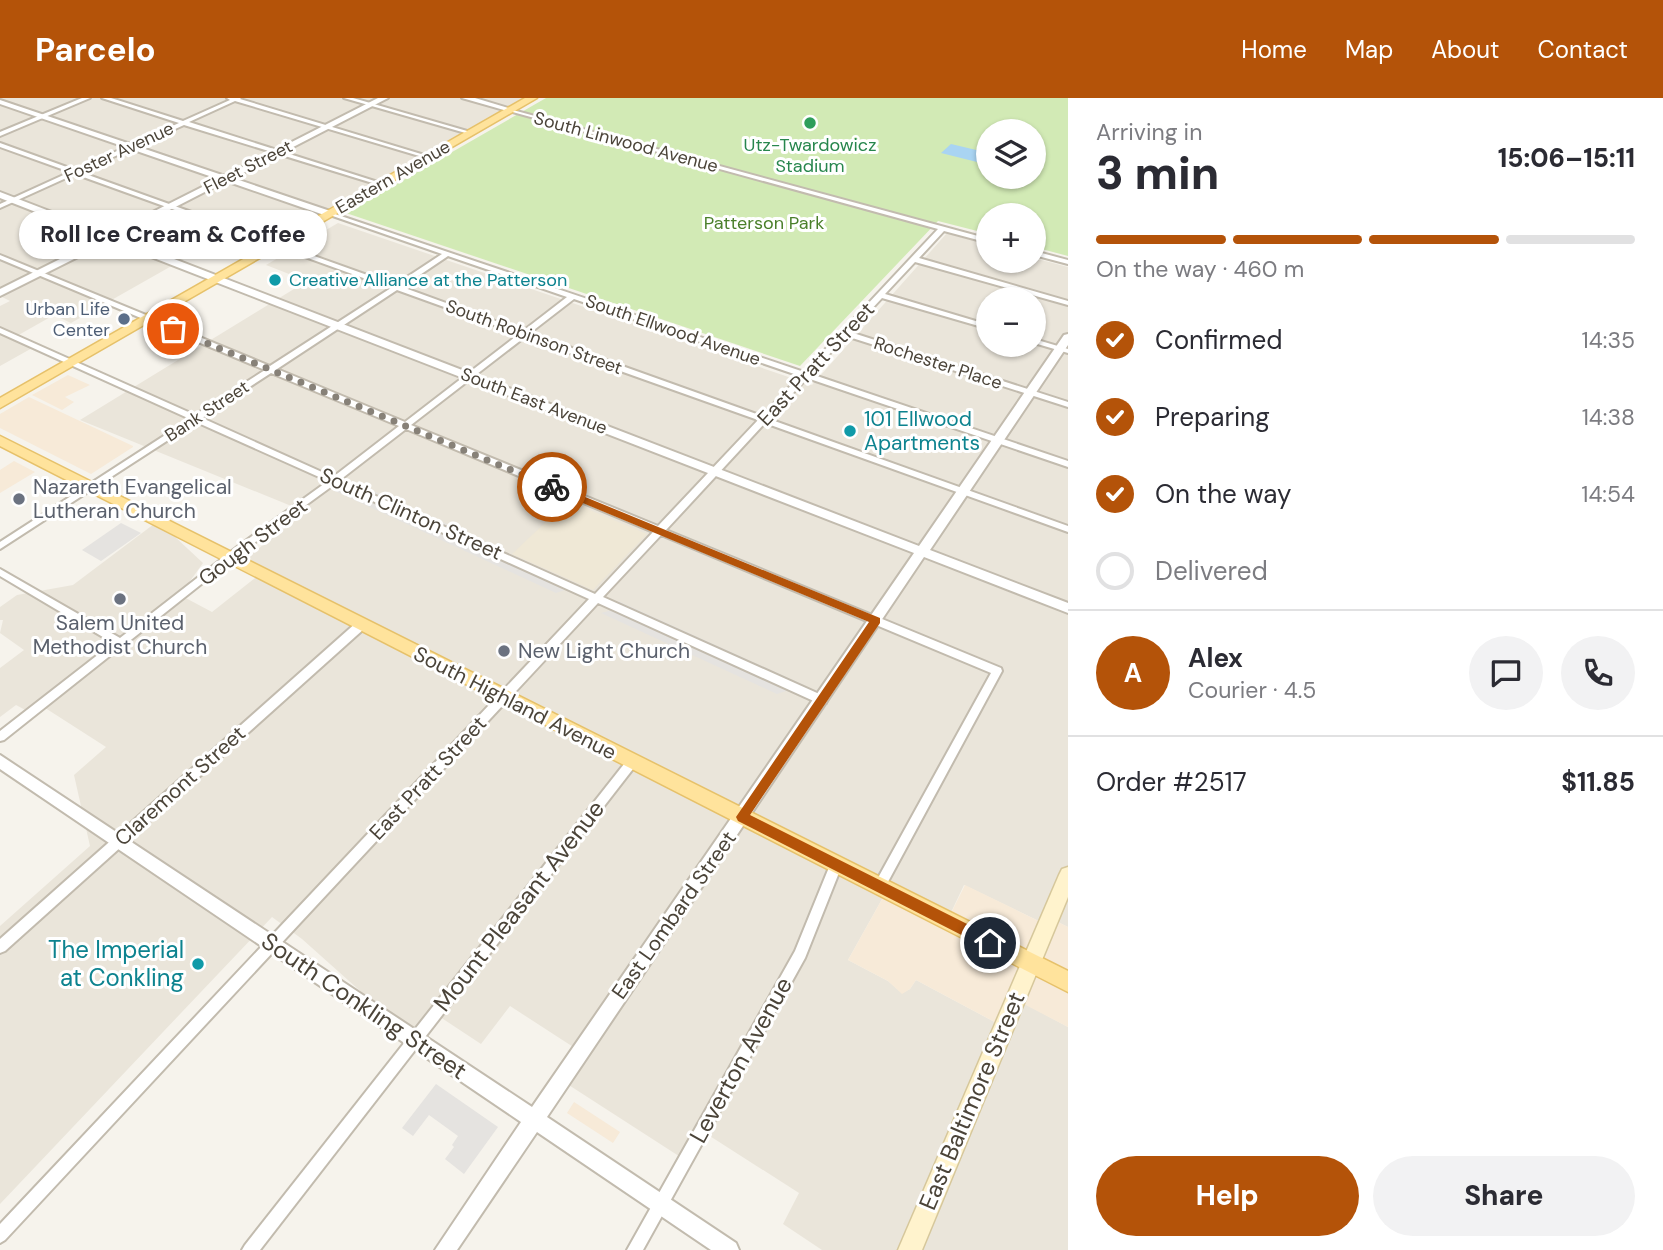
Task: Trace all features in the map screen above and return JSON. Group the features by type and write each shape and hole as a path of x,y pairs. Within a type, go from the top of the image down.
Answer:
{"main road":[{"name":"Eastern Avenue","path":"0,404 532,98"},
{"name":"South Highland Avenue","path":"0,440 1068,982"},
{"name":"East Baltimore Street","path":"910,1250 1068,875"}],"street":[{"path":"0,134 87,98"},
{"path":"105,98 381,184"},
{"path":"347,98 471,133"},
{"name":"Fleet Street","path":"0,293 384,98"},
{"name":"South Linwood Avenue","path":"466,98 976,237"},
{"path":"233,99 428,157"},
{"name":"Foster Avenue","path":"0,206 233,99"},
{"name":"South Ellwood Avenue","path":"0,102 1068,464"},
{"name":"South Robinson Street","path":"0,145 1068,529"},
{"name":"South East Avenue","path":"0,195 1068,608"},
{"name":"East Pratt Street","path":"0,1235 943,228"},
{"name":"Bank Street","path":"0,546 449,253"},
{"path":"1046,256 1068,262"},
{"path":"0,257 997,671 879,887"},
{"path":"914,259 1068,303"},
{"path":"881,295 976,323"},
{"name":"Gough Street","path":"0,737 229,558 335,480 573,296"},
{"name":"South Clinton Street","path":"0,330 822,700"},
{"name":"Rochester Place","path":"845,333 1068,405"},
{"path":"1046,343 1065,345"},
{"name":"East Lombard Street","path":"445,1250 1065,345"},
{"path":"0,572 122,644"},
{"name":"Claremont Street","path":"0,947 361,625"},
{"name":"South Conkling Street","path":"0,761 729,1250"},
{"name":"Mount Pleasant Avenue","path":"250,1250 632,762"},
{"name":"Leverton Avenue","path":"635,1250 800,954 836,865"}],"shaded area":[{"path":"0,98 529,98 277,245 235,230 71,323 54,315 15,337 34,347 0,366 0,306 10,301 0,296"},
{"path":"338,223 812,385 947,233 976,241 976,273 1046,273 1046,261 1068,267 1068,927 1050,918 1047,925 964,885 946,923 886,892 848,960 888,981 902,993 910,989 916,980 1004,1027 1016,999 1068,1027 1068,1250 822,1250 783,1224 799,1193 702,1131 685,1160 561,1080 581,1052 510,1006 481,1044 434,1013 414,1039 302,939 272,917 0,1204 0,926 90,846 74,775 106,747 39,704 29,712 16,705 0,717 0,668 24,650 0,633 3,620 0,620 0,607 17,595 73,585 158,521 203,563 180,595 212,612 260,574 243,564 254,552 306,512 80,420 307,281 266,265"},
{"path":"68,375 90,385 65,397 74,402 62,410 32,395"},
{"path":"29,397 133,447 91,474 0,428 0,414"},
{"path":"14,461 35,472 0,493 0,470"},
{"path":"354,482 504,550 502,552 351,484"},
{"path":"347,489 568,589 556,593 335,491"},
{"path":"568,501 647,534 593,590 512,554"},
{"path":"121,523 141,533 101,561 82,550"},
{"path":"618,601 804,685 802,688 616,604"},
{"path":"612,610 789,690 777,694 601,613"},
{"path":"965,885 1047,925 1050,918 1068,927 1068,1027 1016,1000 1004,1027 916,980 910,989 902,994 888,981 848,960 886,892 946,923"},
{"path":"436,1084 498,1127 464,1174 445,1159 458,1136 429,1115 413,1136 402,1128"},
{"path":"574,1102 620,1132 613,1143 567,1113"}],"green space":[{"name":"Patterson Park","path":"546,98 1068,98 1068,256 1046,250 1046,203 976,203 976,231 938,221 800,366 346,213"}],"water":[{"path":"951,144 976,150 976,162 941,153"}],"way so far":[{"path":"173,329 552,487"}],"place":[{"name":"Utz-Twardowicz Stadium","path":"810,123"},
{"name":"Creative Alliance at the Patterson","path":"275,280"},
{"name":"Urban Life Center","path":"124,319"},
{"name":"Roll Ice Cream & Coffee","path":"173,329"},
{"name":"101 Ellwood Apartments","path":"850,431"},
{"name":"Nazareth Evangelical Lutheran Church","path":"19,499"},
{"name":"Salem United Methodist Church","path":"120,599"},
{"name":"New Light Church","path":"504,651"},
{"name":"The Imperial at Conkling","path":"198,964"}],"route":[{"path":"552,487 876,620 742,817 990,943"}]}
